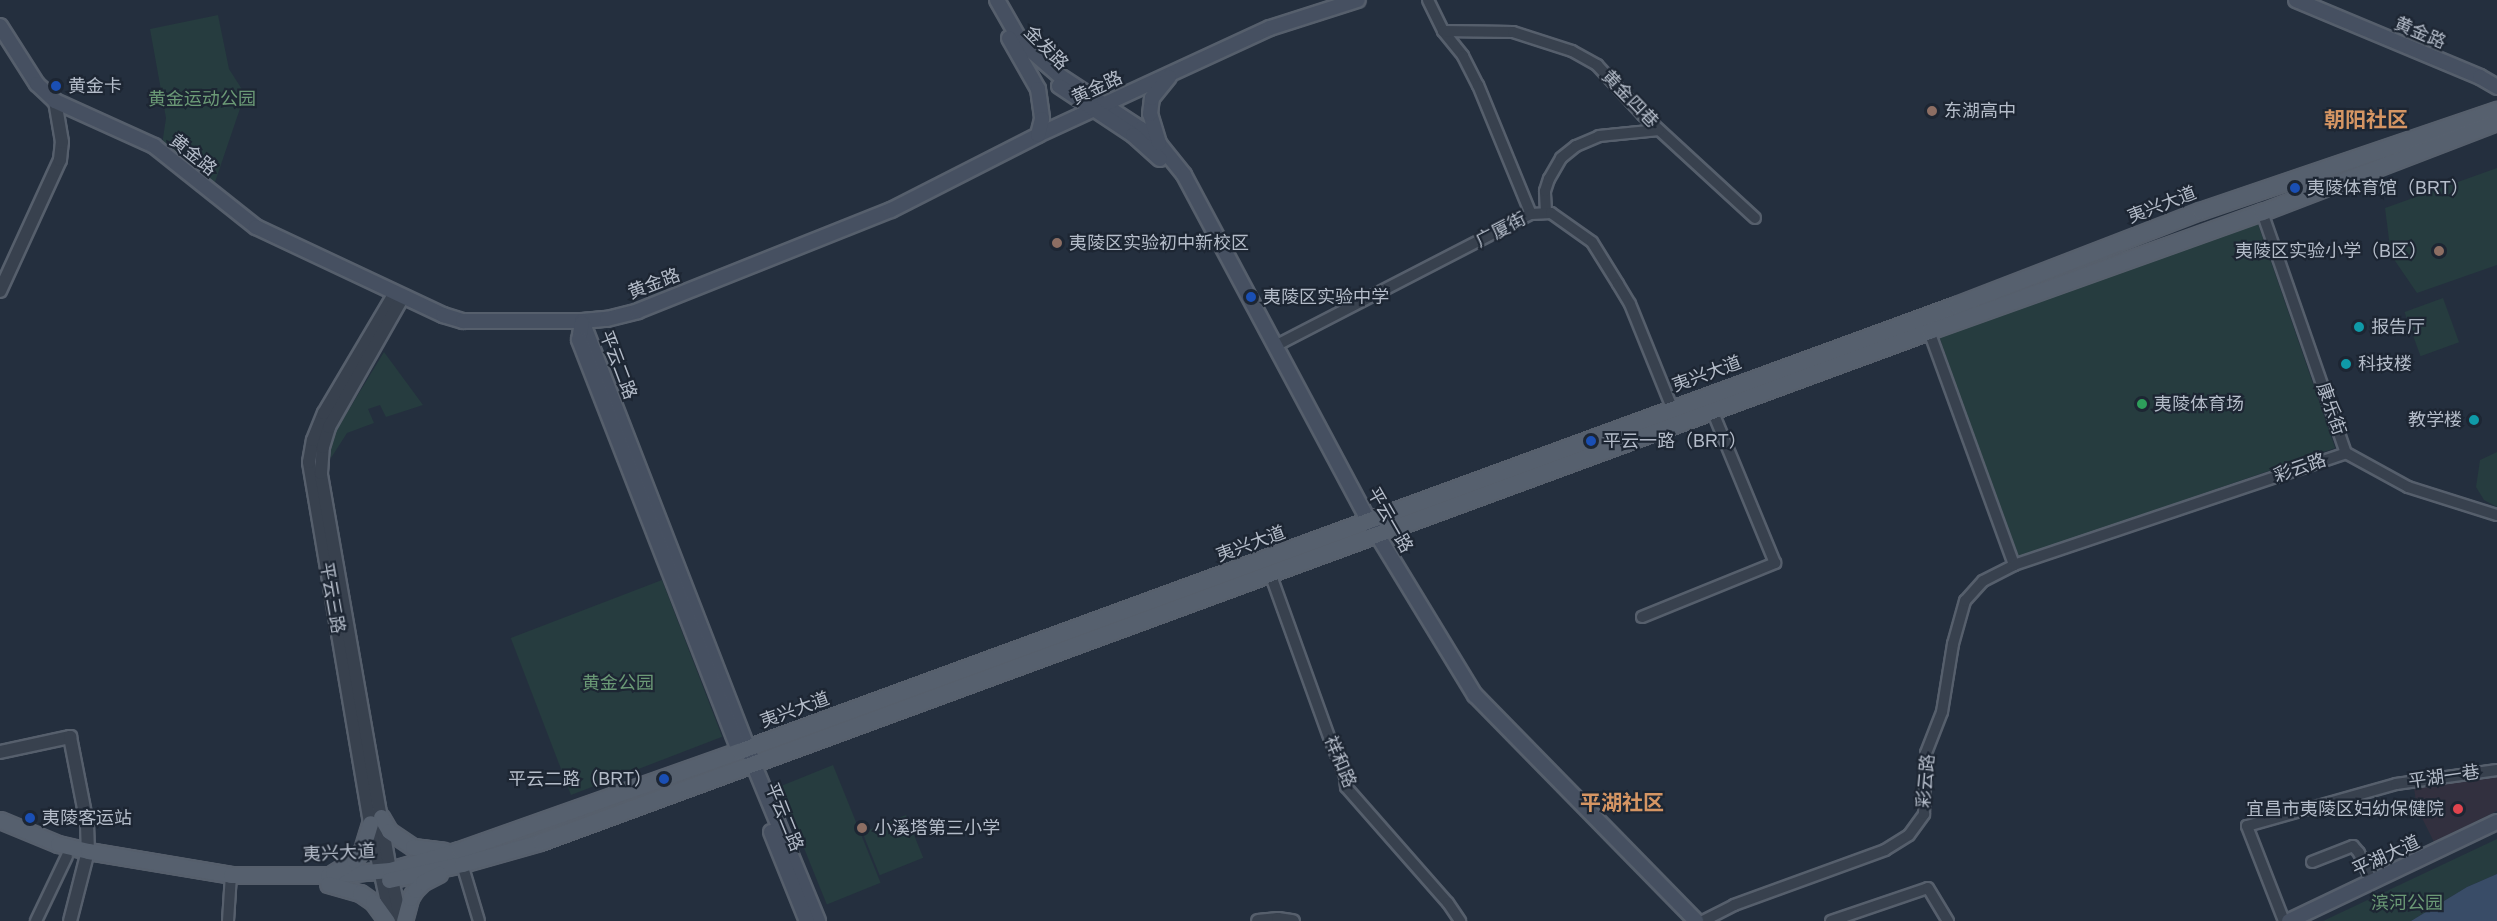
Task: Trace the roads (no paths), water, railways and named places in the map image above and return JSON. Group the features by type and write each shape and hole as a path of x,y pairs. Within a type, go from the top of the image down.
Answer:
{"main road":[{"name":"金发路","path":"988,0 1009,38 1028,61 1099,107"},
{"name":"金发路","path":"997,0 1021,42 1099,107"},
{"name":"黄金路","path":"0,26 37,84 55,104 154,146 256,227 397,298 463,321 582,321 607,319 638,311 891,210 1038,135 1270,28 1358,0"},
{"name":"黄金路","path":"2296,0 2497,87"},
{"path":"0,36 27,80 55,104"},
{"path":"1009,38 1038,89 1042,119 1038,135"},
{"path":"1160,145 1150,114 1152,98 1174,72"},
{"name":"平云一路","path":"1099,107 1160,145 1184,175 1275,346 1368,529 1475,695 1696,921"},
{"name":"平云一路","path":"1099,107 1147,146 1178,180 1368,529 1468,698 1684,921"},
{"name":"夷兴大道","path":"0,831 67,856 87,856 230,880 328,879 386,875 461,857 1270,573 1368,529 1672,408 1967,300 2200,211 2497,110"},
{"name":"夷兴大道","path":"746,757 1368,529 1712,410 2262,212 2497,122"},
{"name":"平云二路","path":"582,321 807,921"},
{"name":"平云二路","path":"746,757 818,921"},
{"name":"夷兴大道","path":"0,820 87,856"},
{"path":"328,879 354,860 368,839 375,820 413,848 461,857"},
{"name":"平湖大道","path":"2287,921 2497,822"},
{"name":"平湖大道","path":"2306,921 2497,831"},
{"path":"403,921 410,898 423,882 461,857"},
{"path":"328,879 360,893 373,902 389,921"}],"street":[{"path":"1428,0 1443,31 1463,56 1478,85 1531,214"},
{"name":"黄金四巷","path":"1443,31 1513,32 1572,51 1597,65 1659,130 1755,218"},
{"path":"0,291 60,160 62,142 55,104"},
{"path":"1545,212 1545,191 1549,179 1561,158 1576,146 1599,135 1659,130"},
{"name":"广厦街","path":"1275,346 1531,214 1545,212 1557,217 1592,242 1630,304 1672,408"},
{"name":"康乐街","path":"2262,212 2346,453 2408,487 2497,515"},
{"name":"平云三路","path":"389,921 386,875 375,820 321,473 323,447 328,427 397,298"},
{"path":"1929,331 2014,565"},
{"path":"1642,616 1775,563 1712,410"},
{"name":"彩云路","path":"1703,921 1734,905 1885,850 1909,836 1924,814 1926,753 1942,712 1953,644 1965,601 1983,581 2014,565 2346,453"},
{"name":"祥和路","path":"1270,573 1345,776 1346,787 1448,903 1460,921"},
{"path":"0,752 70,737 87,824 87,856 70,921"},
{"name":"平湖一巷","path":"2287,921 2247,826 2396,784 2497,770"},
{"path":"2312,862 2353,846 2359,853 2372,882"},
{"path":"36,921 67,856"},
{"path":"461,857 479,921"},
{"name":"平云三路","path":"386,875 403,921"},
{"path":"228,921 230,880"},
{"path":"1831,921 1928,888 1948,921"},
{"path":"1258,921 1278,918 1293,921"}],"water":[{"path":"2497,874 2497,921 2411,921 2467,887"}],"place":[{"name":"黄金卡","path":"56,86"},
{"name":"东湖高中","path":"1932,111"},
{"name":"夷陵体育馆（BRT）","path":"2295,188"},
{"name":"夷陵区实验初中新校区","path":"1057,243"},
{"name":"夷陵区实验小学（B区）","path":"2439,251"},
{"name":"夷陵区实验中学","path":"1251,297"},
{"name":"报告厅","path":"2359,327"},
{"name":"科技楼","path":"2346,364"},
{"name":"夷陵体育场","path":"2142,404"},
{"name":"教学楼","path":"2474,420"},
{"name":"平云一路（BRT）","path":"1591,441"},
{"name":"平云二路（BRT）","path":"664,779"},
{"name":"宜昌市夷陵区妇幼保健院","path":"2458,809"},
{"name":"夷陵客运站","path":"30,818"},
{"name":"小溪塔第三小学","path":"862,828"}],"district":[{"name":"朝阳社区","path":"2366,120"},
{"name":"平湖社区","path":"1622,803"}],"park label":[{"name":"黄金运动公园","path":"202,99"},
{"name":"黄金公园","path":"618,683"},
{"name":"滨河公园","path":"2407,903"}]}
